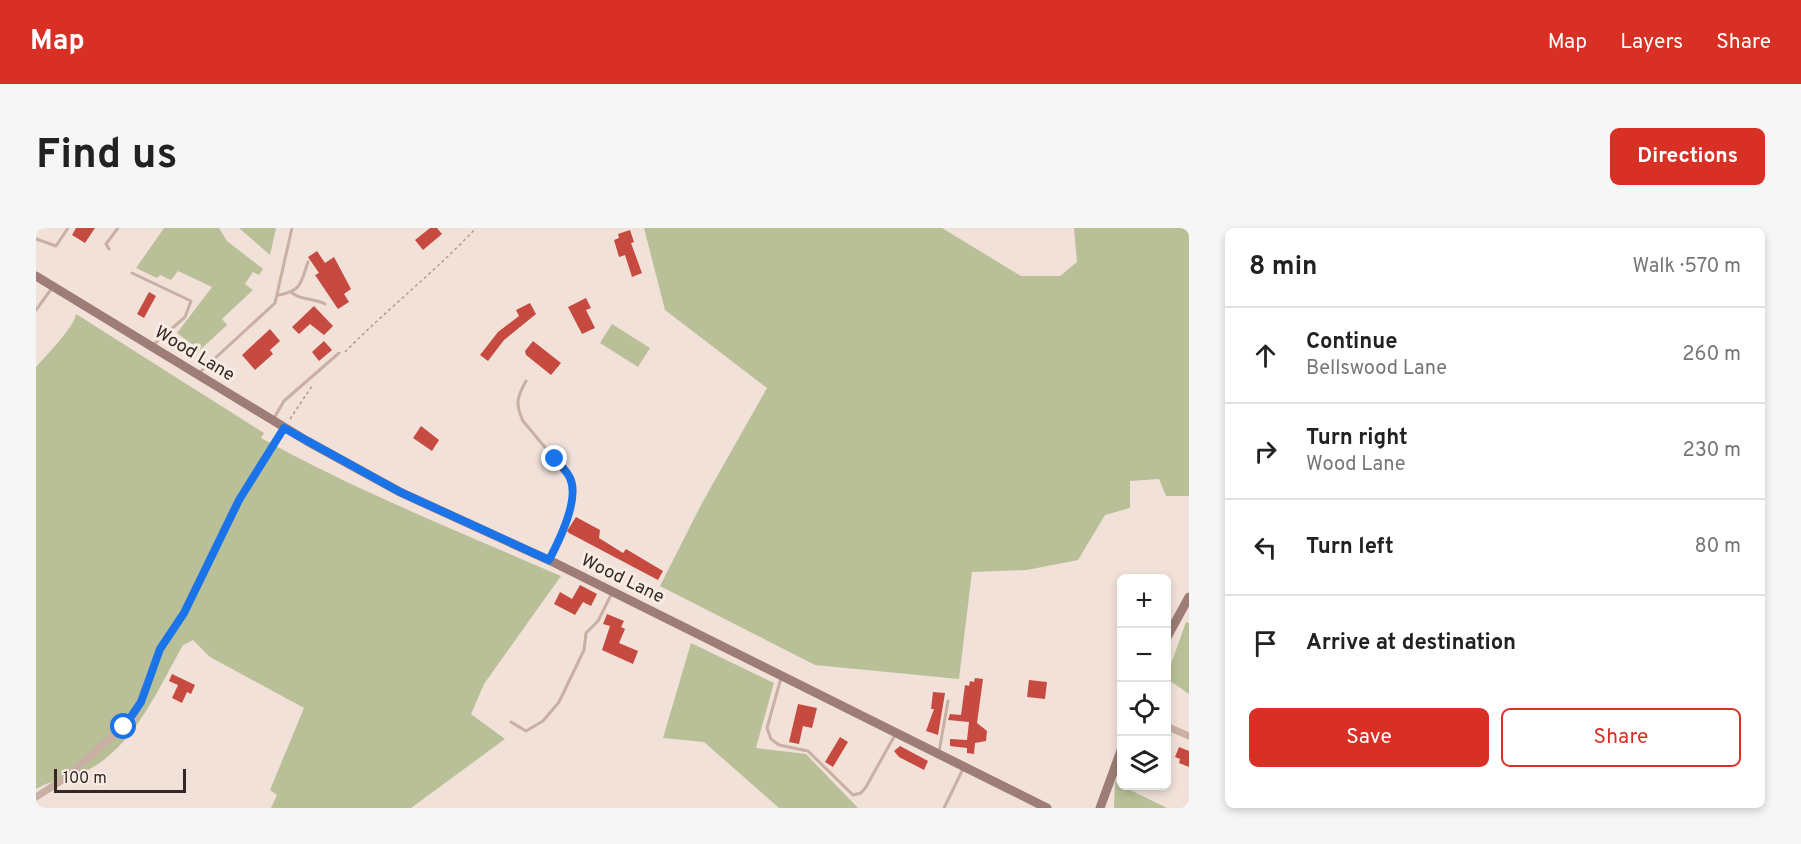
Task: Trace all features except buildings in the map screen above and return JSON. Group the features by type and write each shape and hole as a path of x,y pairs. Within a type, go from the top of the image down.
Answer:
{"street":[{"name":"Wood Lane","path":"36,276 284,428 400,492 613,591 1047,808"},
{"path":"36,797 67,777 134,716 160,649 184,613 239,500 284,428"},
{"path":"1171,631 1189,597"},
{"path":"1171,728 1189,736"},
{"path":"1100,808 1117,762"}],"lane":[{"path":"36,239 56,246 68,228"},
{"path":"109,249 106,244 118,228"},
{"path":"198,374 275,303 279,295 292,228"},
{"path":"279,295 292,293 298,288 308,262"},
{"path":"132,273 191,302 185,317 151,346"},
{"path":"36,310 53,286"},
{"path":"292,293 301,299 315,299 325,304"},
{"path":"273,420 281,411 284,401 341,353"},
{"path":"526,381 517,397 523,422 569,476 572,483 569,513 549,560"},
{"path":"511,722 526,731 553,712 584,650 586,633 598,621 613,591"},
{"path":"782,676 767,728 771,739 779,745 808,751 853,795 861,794 866,787 889,751 896,733"},
{"path":"939,754 948,701"},
{"path":"944,808 964,767"}],"path":[{"path":"341,353 443,264 476,228"},
{"path":"284,428 319,379"}],"green space":[{"path":"164,228 219,228 227,241 263,269 259,275 253,272 245,284 253,290 222,319 227,325 200,350 177,333 212,287 178,271 171,280 160,275 157,278 136,268"},
{"path":"239,228 276,228 270,255"},
{"path":"644,228 942,228 1021,276 1060,276 1077,262 1074,228 1189,228 1189,496 1166,496 1159,479 1130,481 1130,508 1105,515 1078,560 1027,570 972,572 959,679 815,665 660,586 702,503 767,388 665,310"},
{"path":"76,314 264,433 261,438 371,493 561,576 484,684 471,714 505,739 411,808 271,808 277,795 270,790 304,708 210,657 193,640 183,645 144,715 119,746 88,770 36,789 36,367 65,333"},
{"path":"612,324 650,348 638,367 600,343"},
{"path":"1186,622 1189,623 1189,694 1171,681 1171,664"},
{"path":"691,643 774,683 756,748 806,754 858,808 779,808 704,742 663,738"},
{"path":"1115,781 1117,790 1130,790 1167,808 1114,808"}],"route":[{"path":"124,727 134,716 160,649 184,613 239,500 284,428 400,492 549,560 560,539 569,513 572,495 572,483 569,476 555,459"}]}
